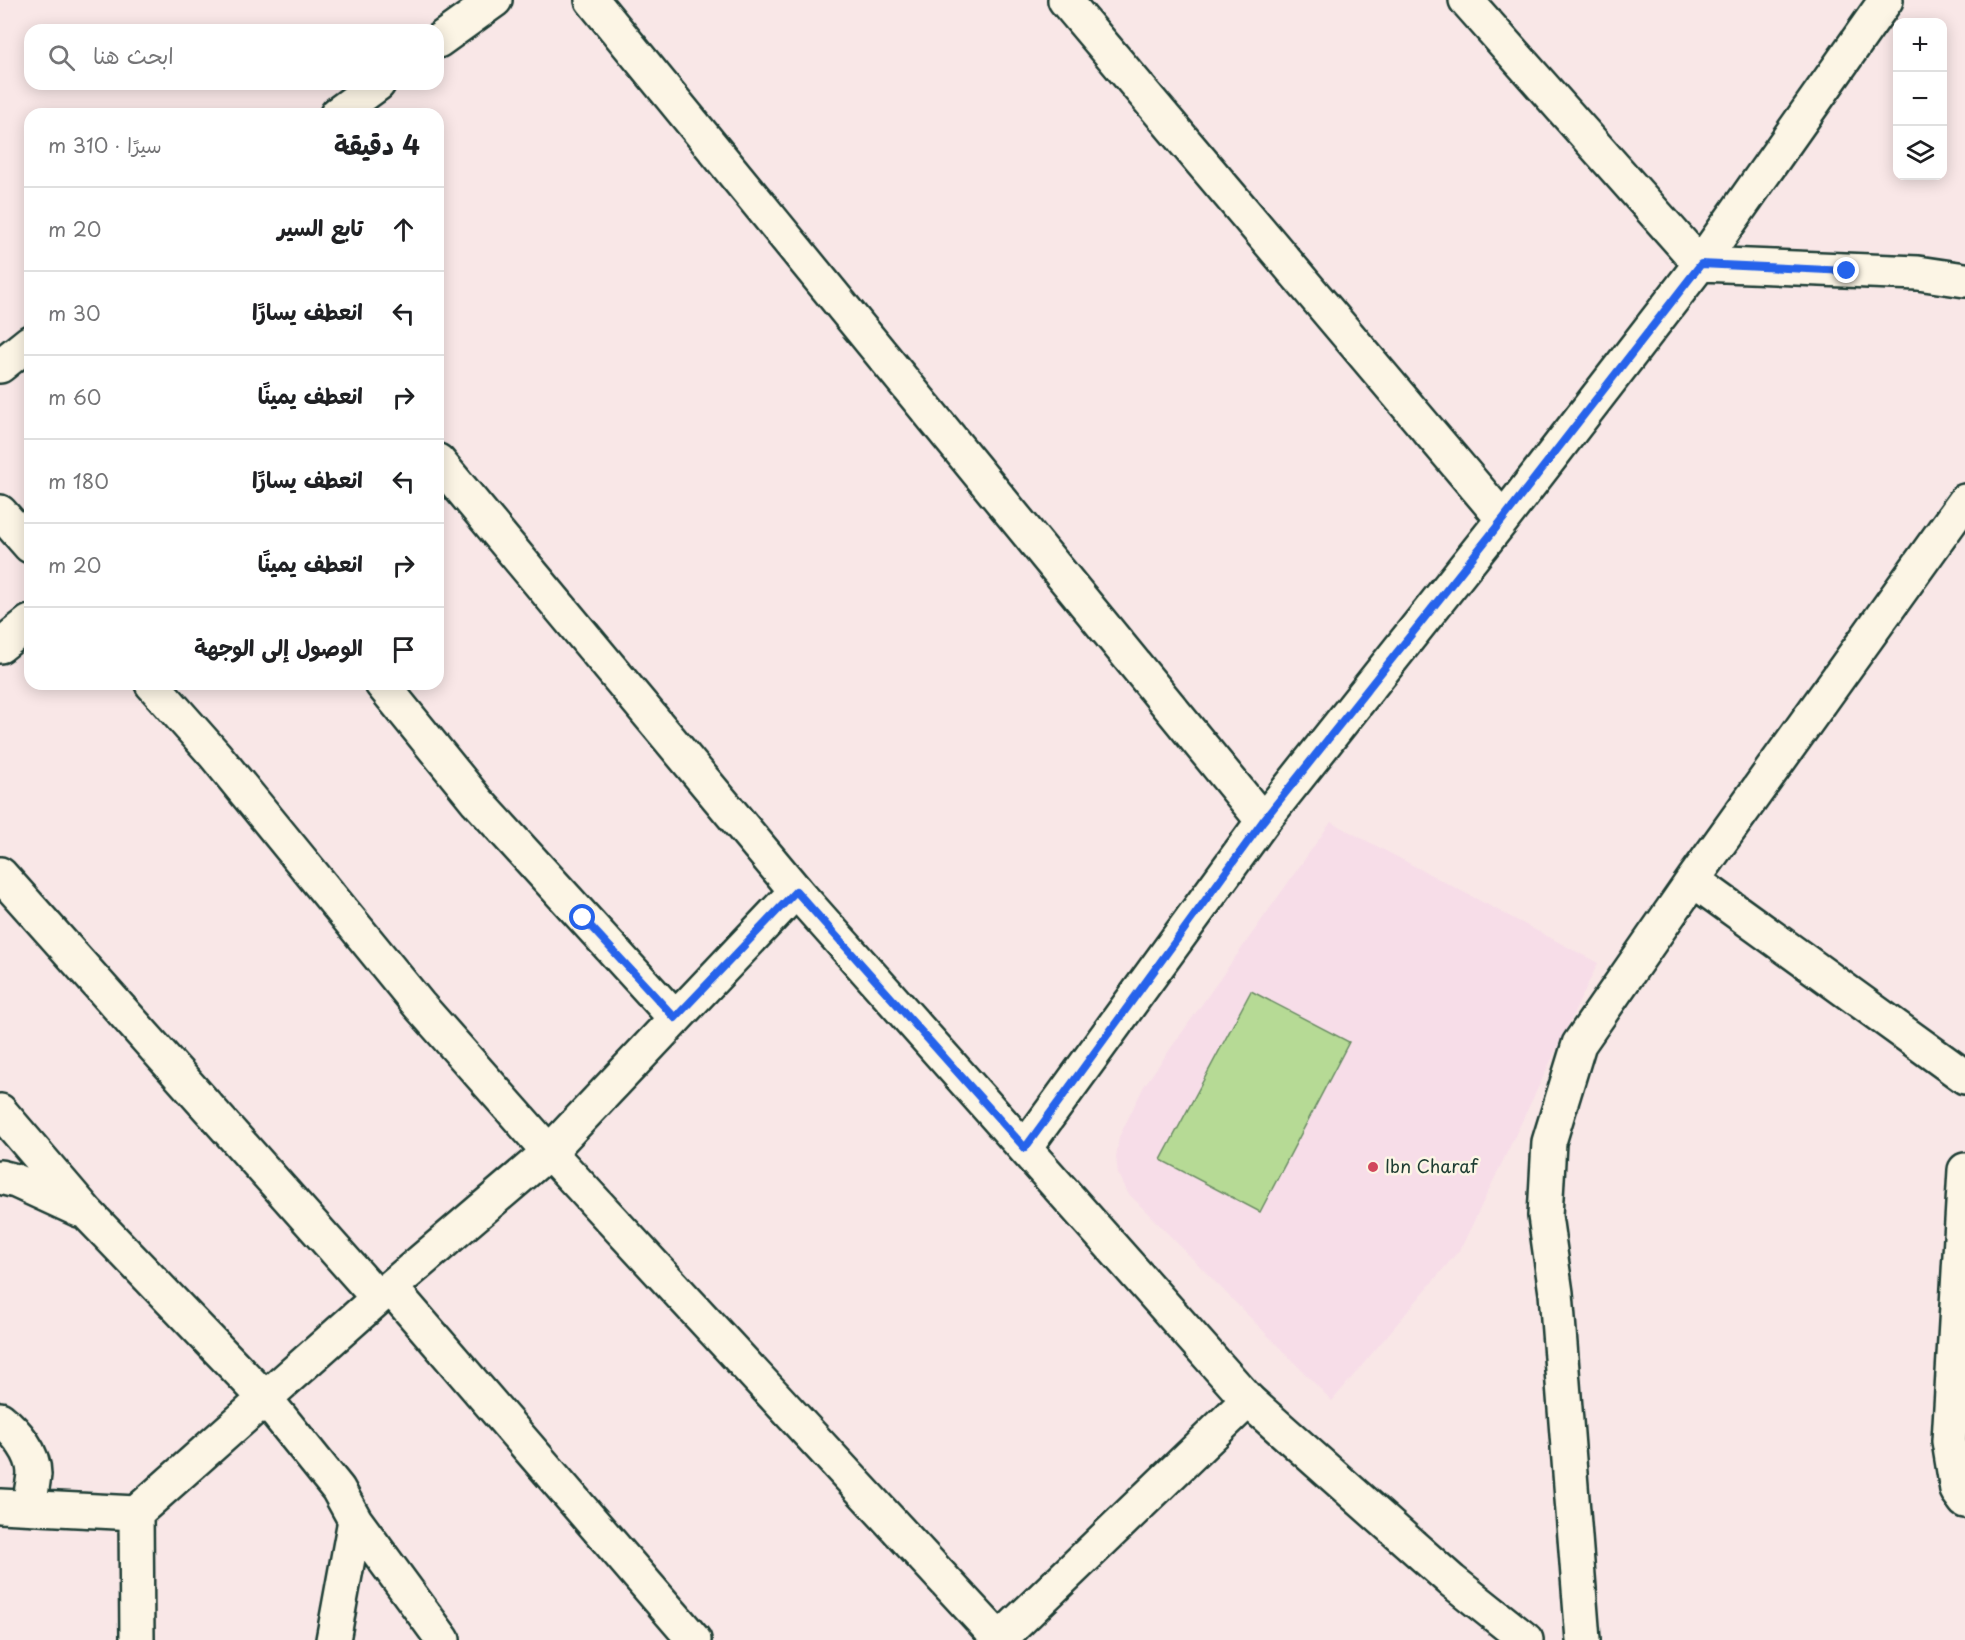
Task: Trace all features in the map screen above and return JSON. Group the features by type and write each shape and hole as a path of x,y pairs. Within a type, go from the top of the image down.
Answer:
{"street":[{"path":"444,37 495,0"},
{"path":"592,0 1263,821"},
{"path":"1065,0 1503,519"},
{"path":"1466,0 1701,264 1823,271 1918,273 1965,280"},
{"path":"1025,1148 1263,821 1503,519 1701,264 1886,0"},
{"path":"345,108 370,90"},
{"path":"0,366 24,347"},
{"path":"444,468 796,891 1248,1400 1452,1581 1526,1640"},
{"path":"1583,1640 1556,1293 1545,1216 1549,1142 1579,1044 1965,501"},
{"path":"0,512 24,539"},
{"path":"0,646 24,627"},
{"path":"157,690 223,764 419,1005 549,1152 1000,1640 1248,1400"},
{"path":"387,690 477,801 675,1018"},
{"path":"0,874 384,1293 694,1640"},
{"path":"1694,880 1965,1077"},
{"path":"0,1419 27,1449 34,1473 14,1507 136,1513 264,1397 549,1152 796,891"},
{"path":"0,1112 88,1214 264,1397 338,1489 355,1520 443,1640"},
{"path":"1965,1170 1949,1441 1957,1490 1965,1502"},
{"path":"0,1177 16,1181 88,1214"},
{"path":"136,1513 137,1640"},
{"path":"333,1640 355,1520"}],"shaded area":[{"path":"1331,822 1598,963 1461,1248 1332,1401 1126,1191 1118,1174 1116,1157 1119,1137 1144,1086"}],"green space":[{"path":"1251,991 1349,1042 1260,1212 1161,1160"}],"place":[{"name":"Ibn Charaf","path":"1373,1167"}],"route":[{"path":"583,918 675,1018 796,891 1025,1148 1263,821 1503,519 1701,264 1847,271"}]}
